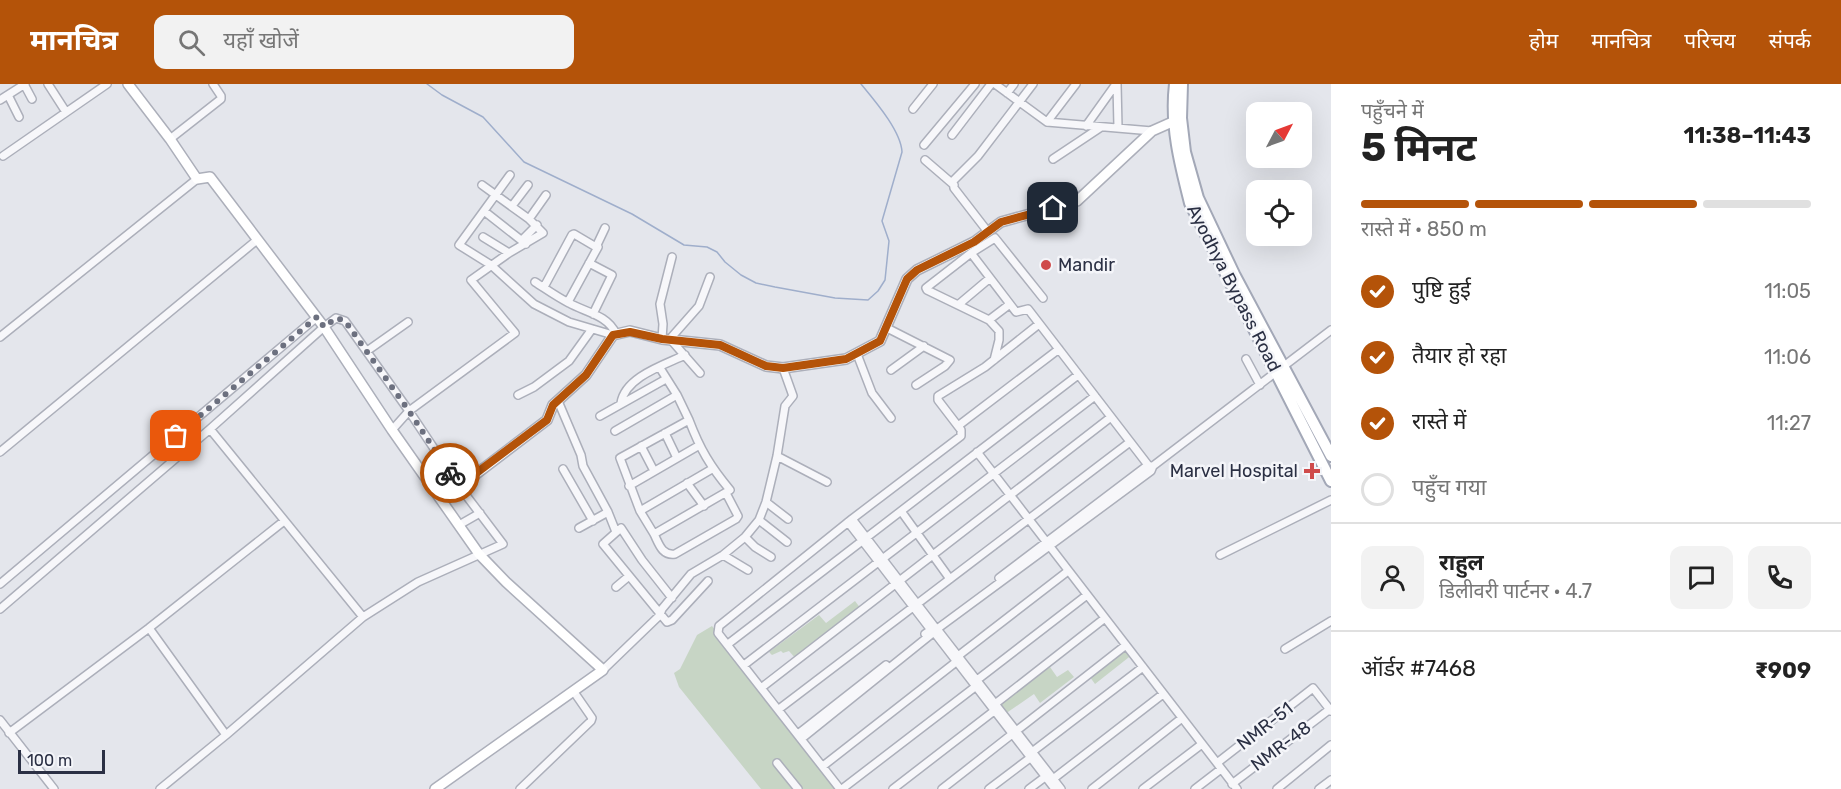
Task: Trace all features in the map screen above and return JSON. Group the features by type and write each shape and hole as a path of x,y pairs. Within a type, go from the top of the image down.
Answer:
{"main road":[{"name":"Ayodhya Bypass Road","path":"1174,84 1177,121 1198,198 1281,370 1331,481"},
{"name":"Ayodhya Bypass Road","path":"1177,121 1182,84"},
{"name":"Ayodhya Bypass Road","path":"1281,370 1331,456"}],"street":[{"path":"0,100 24,84 32,99"},
{"path":"48,84 66,112"},
{"path":"3,156 107,84"},
{"path":"128,84 197,179"},
{"path":"170,139 221,99 222,97 213,84"},
{"path":"913,110 933,84"},
{"path":"924,144 975,84"},
{"path":"952,135 993,84 1047,122 1152,131"},
{"path":"1007,93 1014,84"},
{"path":"987,232 954,188 953,181 978,156 1033,84"},
{"path":"1047,122 1076,84"},
{"path":"1086,126 1117,84"},
{"path":"1117,84 1118,127"},
{"path":"8,95 20,117"},
{"path":"510,176 459,245 491,265 534,304 569,322 592,329 615,334 630,332 667,340 720,345 766,366 783,368 846,359 880,341 907,279 913,273 974,242 1001,222 1077,201 1152,131 1177,121"},
{"path":"1053,159 1101,127"},
{"path":"925,160 954,185"},
{"path":"0,337 197,179 210,177 317,317 392,430 479,554 506,582 603,670"},
{"path":"392,430 409,411 515,333 471,280 524,242 543,233 537,225 482,185"},
{"path":"512,206 528,185"},
{"path":"529,219 546,195"},
{"path":"484,211 524,242"},
{"path":"568,302 598,247 596,247 605,228"},
{"path":"544,287 572,235 596,247"},
{"path":"483,237 509,253"},
{"path":"994,360 999,331 989,320 926,288 971,253 995,238 1043,298"},
{"path":"0,452 257,240"},
{"path":"971,253 1018,313 1028,309 1151,466"},
{"path":"672,257 660,304 663,324 667,340 685,355 700,373"},
{"path":"590,263 612,275 593,314"},
{"path":"667,340 698,309 710,277"},
{"path":"958,305 990,278"},
{"path":"535,282 568,302 606,319 613,327 615,334"},
{"path":"989,320 1010,303"},
{"path":"0,584 317,317"},
{"path":"0,609 210,429 324,327 336,318 345,321 459,486 503,544 418,582 363,617 160,789"},
{"path":"367,351 408,322"},
{"path":"1039,324 994,360 938,396 938,400 958,426 962,433 961,436 850,520 718,626 718,633 841,789 1087,595"},
{"path":"887,328 950,360 945,366 916,384"},
{"path":"518,395 534,387 569,361 592,329"},
{"path":"800,736 934,629 1151,471 1151,466 1331,330"},
{"path":"441,500 547,420 553,405 586,375 615,334"},
{"path":"891,370 924,346"},
{"path":"958,426 1059,349"},
{"path":"857,354 872,393 891,418"},
{"path":"621,403 622,397 635,380 685,355"},
{"path":"1246,360 1260,385"},
{"path":"654,534 730,490 712,469 699,446 677,395 660,368"},
{"path":"435,789 603,670 660,615 662,609 691,574 723,555 745,537 759,520 766,502 777,456 785,405 793,396 783,368"},
{"path":"728,645 1078,375"},
{"path":"600,416 666,379"},
{"path":"615,431 677,395"},
{"path":"744,665 1095,396"},
{"path":"558,401 581,455 583,466 616,532"},
{"path":"761,688 1111,417"},
{"path":"689,420 620,458 640,511 664,553 675,554 735,519 738,516 726,493"},
{"path":"210,429 363,617"},
{"path":"665,433 677,458"},
{"path":"779,709 1130,442"},
{"path":"641,446 654,471"},
{"path":"629,486 699,446"},
{"path":"978,452 1234,786"},
{"path":"777,456 827,482"},
{"path":"563,469 593,521"},
{"path":"640,511 712,469"},
{"path":"687,483 704,506"},
{"path":"1220,555 1331,500"},
{"path":"766,502 788,519"},
{"path":"901,511 950,579"},
{"path":"579,528 608,512"},
{"path":"459,525 480,513"},
{"path":"759,520 787,542"},
{"path":"850,520 1031,755 1061,789"},
{"path":"9,733 149,628 284,521"},
{"path":"672,598 642,560 621,528 603,543 667,622 672,620 708,581"},
{"path":"745,537 755,547 771,557"},
{"path":"723,555 748,570"},
{"path":"823,766 1068,571"},
{"path":"616,587 629,576"},
{"path":"893,789 1105,618"},
{"path":"1285,649 1331,621"},
{"path":"149,628 226,735"},
{"path":"942,789 1126,645"},
{"path":"989,789 1143,667"},
{"name":"NMR-51","path":"1195,789 1219,766 1313,688 1330,710"},
{"path":"520,789 591,721 592,718 574,692"},
{"path":"1029,789 1163,694"},
{"name":"NMR-48","path":"1234,786 1330,710"},
{"path":"1092,789 1182,718"},
{"path":"0,720 54,789"},
{"path":"1143,789 1202,744"},
{"path":"1277,789 1331,745"},
{"path":"777,763 798,789"},
{"path":"1049,777 1055,789"},
{"path":"1319,789 1331,780"}],"green space":[{"path":"855,601 861,609 796,659 789,651 783,653 781,651 772,655 769,652 819,615 826,623"},
{"path":"712,626 837,789 761,789 679,687 674,673 680,669 697,635"},
{"path":"1126,645 1133,654 1095,684 1087,673"},
{"path":"1050,667 1057,677 1068,670 1074,677 1040,703 1034,694 1005,714 998,704"}],"waterway":[{"path":"427,84 442,95 483,117 524,162 632,214 684,245 707,247 717,252 741,275 756,283 835,298 868,300 885,280 889,241 882,221 902,152 901,144 892,126 861,84"}],"way so far":[{"path":"176,436 317,317 324,327 336,318 345,321 450,473"}],"place":[{"name":"Mandir","path":"1046,265"},
{"name":"Marvel Hospital","path":"1312,471"}],"route":[{"path":"450,473 459,486 547,420 553,405 586,375 613,335 630,332 662,339 710,343 732,349 766,366 783,368 846,359 880,341 907,279 917,270 974,242 1001,222 1053,208"}]}
